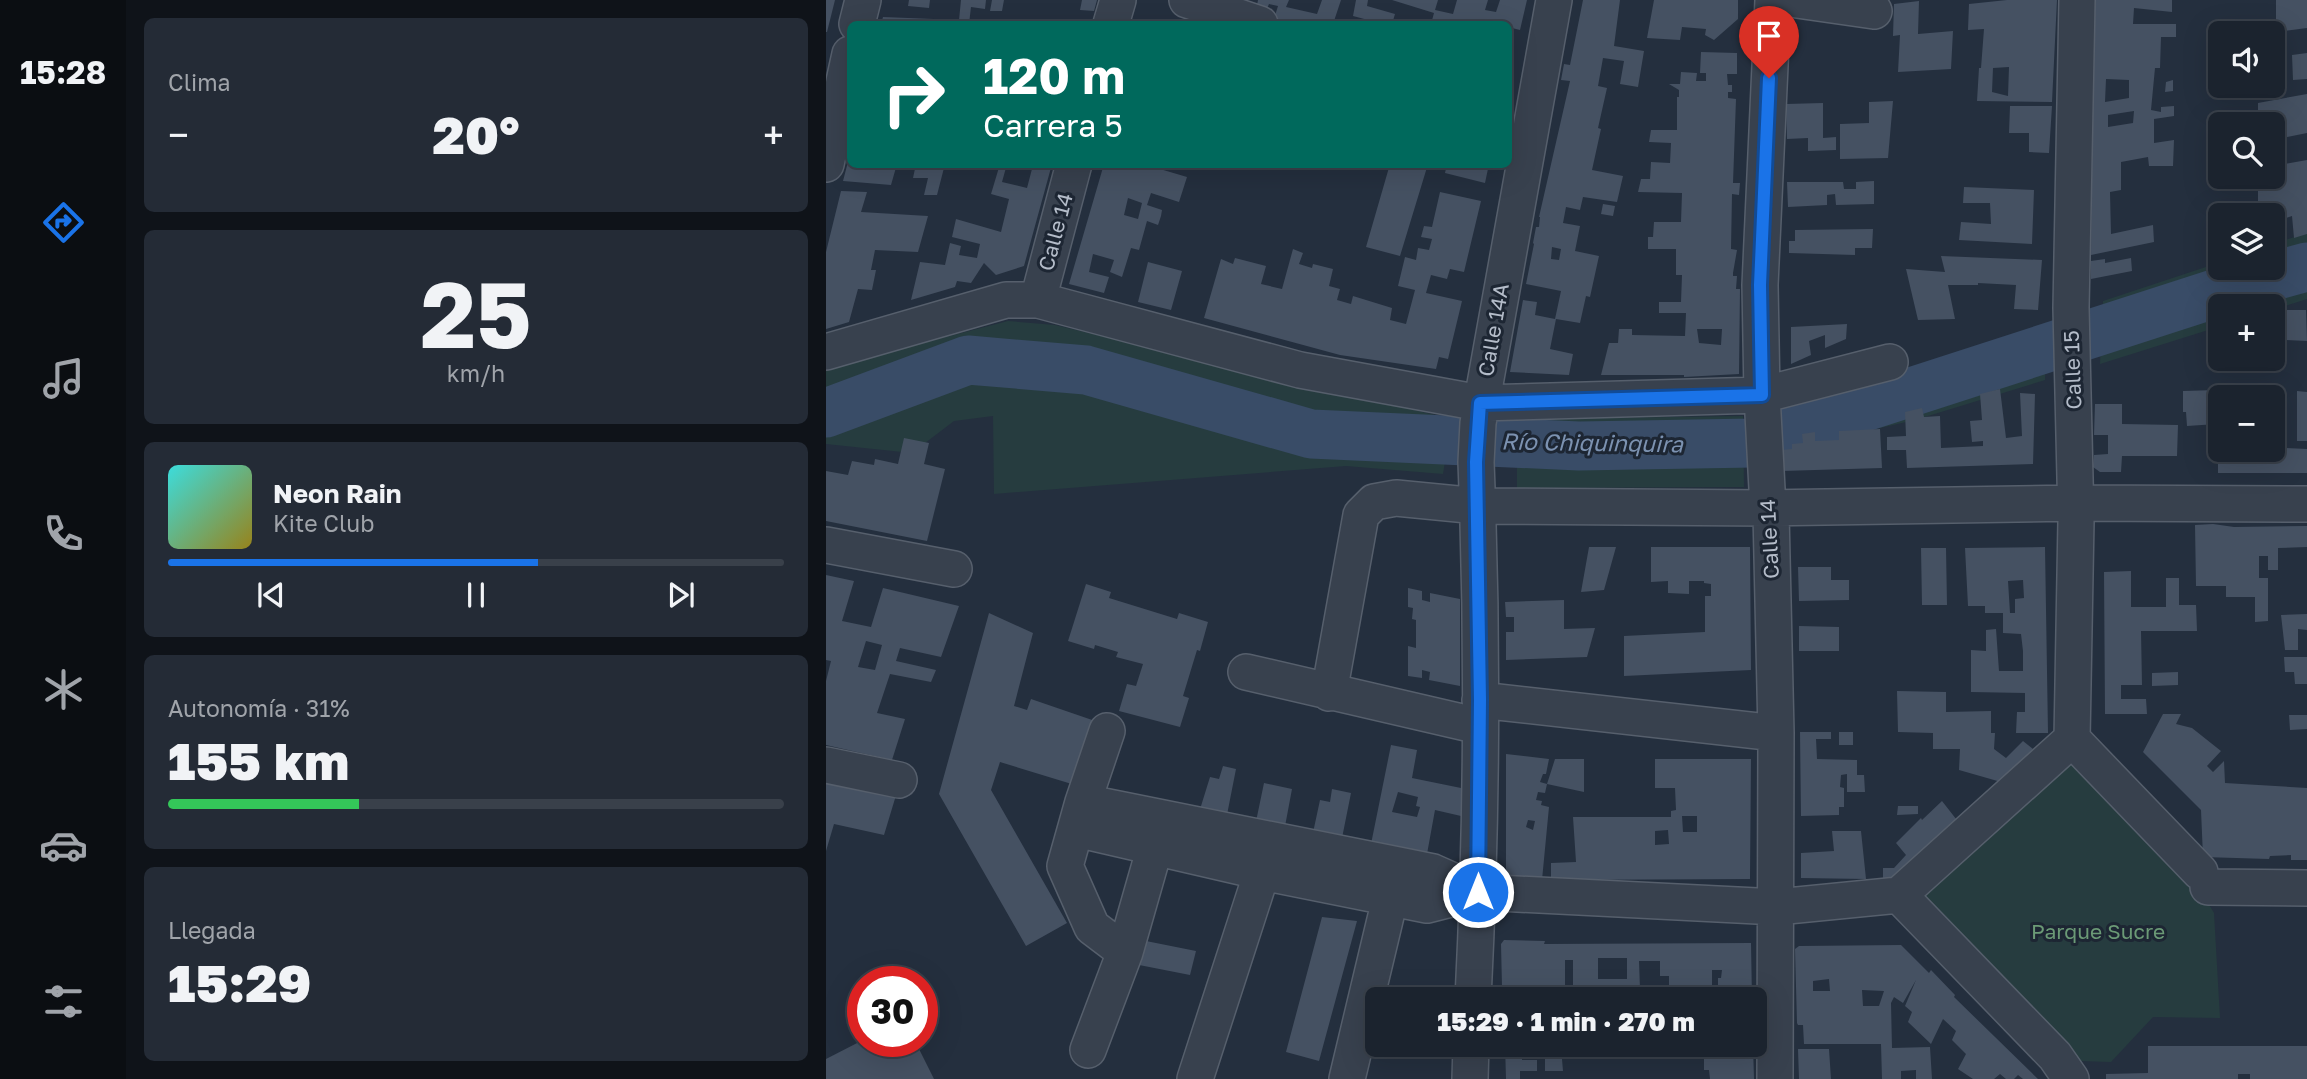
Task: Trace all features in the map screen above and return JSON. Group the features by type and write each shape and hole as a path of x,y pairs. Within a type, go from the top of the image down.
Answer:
{"street":[{"path":"858,21 863,0"},
{"path":"1112,21 1118,0"},
{"path":"1187,0 1251,21"},
{"name":"Calle 14A","path":"1474,987 1478,892 1480,713 1476,462 1479,413 1554,0"},
{"name":"Calle 14","path":"1773,0 1760,285 1763,407 1768,508 1771,513 1776,733 1775,1079"},
{"path":"1797,0 1874,11"},
{"name":"Calle 15","path":"2072,739 2076,503 2071,308 2077,0"},
{"path":"826,164 847,68"},
{"name":"Calle 14","path":"1038,300 1073,168"},
{"path":"826,352 1006,300 1038,300 1300,370 1479,413 1763,407 1889,362"},
{"path":"1329,693 1361,515 1374,502 1396,498 1478,506 1768,508 2076,503 2307,504"},
{"path":"826,545 954,569"},
{"path":"1245,672 1329,693 1480,713 1776,733"},
{"path":"1107,731 1065,866 1092,927 1125,952"},
{"path":"1079,815 1154,847 1262,873 1427,905 1478,892 1777,907 1899,895 2072,739 2204,879 2307,888"},
{"path":"826,765 899,780"},
{"path":"1079,815 1433,872 1478,892"},
{"path":"1088,1050 1125,952 1154,847"},
{"path":"1195,1079 1262,873"},
{"path":"1899,895 2055,1056 2071,1079"},
{"path":"1346,1079 1390,899"},
{"path":"1470,1079 1471,1057"}],"green space":[{"path":"2307,233 2307,299 2285,306 2285,294 2208,294 2208,330 2100,364 2103,301 2208,266 2208,280 2285,280 2285,240"},
{"path":"1008,321 1055,325 1452,419 1443,474 1346,466 994,494 993,416 954,421 912,453 826,444 826,368"},
{"path":"2047,325 2045,380 1915,420 1792,448 1786,408"},
{"path":"1743,416 1744,487 1517,488 1517,419"},
{"name":"Parque Sucre","path":"2072,759 2205,898 2214,913 2220,1018 2153,1017 2111,1062 2081,1061 1923,895"}],"building":[{"path":"826,0 835,0 827,32 826,32"},
{"path":"909,0 930,0 929,8 908,6"},
{"path":"961,0 986,0 985,9 971,7 969,21 882,21 883,17 959,20"},
{"path":"992,0 1004,0 1002,11 990,11"},
{"path":"1082,0 1097,0 1094,11 1080,10"},
{"path":"1258,0 1289,0 1286,7 1317,14 1322,0 1341,0 1334,21 1273,21 1278,6 1269,4 1263,18 1255,16"},
{"path":"1356,0 1368,0 1367,6 1395,14 1393,21 1372,21 1353,16"},
{"path":"1392,0 1438,0 1435,10 1453,14 1457,0 1488,0 1485,10 1496,12 1500,0 1527,0 1520,30 1512,28 1512,21 1432,21 1434,13"},
{"path":"1583,0 1620,0 1614,46 1644,51 1638,87 1620,84 1624,61 1603,58 1598,86 1607,88 1592,170 1623,176 1617,202 1583,197 1580,210 1566,207 1563,223 1580,226 1575,251 1599,256 1590,297 1586,296 1580,323 1556,319 1550,349 1573,354 1569,375 1510,372 1523,300 1537,302 1535,315 1555,319 1561,291 1526,284 1536,227 1539,227 1570,81 1561,80 1564,64 1570,65","holes":["1552,247 1561,249 1559,260 1551,259"]},
{"path":"1654,0 1738,0 1738,19 1714,40 1705,35 1706,29 1682,27 1680,40 1647,38"},
{"path":"2007,0 2057,0 2052,102 1977,101 1984,29 1968,30 1969,4","holes":["2009,67 2008,96 1992,92 1993,68"]},
{"path":"2093,0 2172,0 2172,12 2134,8 2133,24 2176,24 2176,37 2161,37 2160,68 2155,68 2151,110 2161,112 2161,107 2174,106 2174,116 2154,119 2154,143 2174,140 2173,166 2149,166 2148,157 2121,162 2121,190 2110,192 2111,234 2153,225 2154,242 2091,255","holes":["2106,79 2129,80 2129,98 2105,102","2134,111 2133,123 2108,127 2108,115"]},
{"path":"2276,0 2307,0 2307,28 2285,31 2285,21 2276,21"},
{"path":"1919,1 1918,34 1953,31 1951,69 1898,72 1900,35 1893,36 1894,4"},
{"path":"1701,52 1737,53 1737,74 1727,74 1728,85 1732,85 1728,98 1736,99 1733,183 1740,183 1739,195 1732,194 1731,249 1737,250 1733,276 1737,276 1736,289 1740,289 1739,374 1684,377 1601,375 1609,343 1618,343 1619,329 1632,329 1632,335 1685,336 1686,313 1659,313 1659,302 1681,302 1682,275 1676,275 1676,249 1648,249 1648,237 1653,237 1654,222 1681,222 1682,193 1638,192 1641,179 1650,179 1651,162 1670,163 1671,143 1649,142 1651,130 1677,130 1679,90 1669,84 1680,84 1681,72 1697,73 1696,81 1706,81 1706,73 1700,73","holes":["1697,329 1722,329 1721,345 1699,343"]},
{"path":"2307,53 2307,79 2293,80 2292,55"},
{"path":"2173,80 2173,91 2165,92 2166,82"},
{"path":"2307,94 2307,133 2285,138 2285,112 2258,112 2258,103"},
{"path":"1893,101 1888,158 1840,159 1840,124 1869,123 1869,102"},
{"path":"1823,103 1823,138 1836,137 1836,150 1808,151 1808,138 1787,139 1786,104"},
{"path":"2010,106 2052,106 2049,153 2029,152 2029,133 2009,133"},
{"path":"2307,160 2307,234 2294,238 2292,216 2285,218 2285,203 2258,203 2258,189 2285,189 2285,164"},
{"path":"847,166 847,168 896,168 891,185 843,181"},
{"path":"915,168 944,168 937,195 924,195 928,178 913,178"},
{"path":"999,168 1006,168 1002,182 1027,188 1032,169 1030,168 1051,168 1024,266 996,275 984,263 971,283 957,281 955,287 911,300 920,262 945,265 950,243 961,246 959,255 977,258 980,244 952,237 956,219 1001,232 1009,199 991,194"},
{"path":"1103,168 1157,168 1187,177 1179,202 1151,193 1147,205 1162,210 1158,225 1147,221 1139,250 1131,248 1122,277 1110,272 1114,260 1093,254 1089,272 1109,277 1104,293 1069,284","holes":["1128,198 1142,203 1138,219 1124,215"]},
{"path":"1389,168 1427,168 1400,256 1366,247"},
{"path":"1446,168 1488,168 1485,183 1445,173"},
{"path":"1874,181 1874,204 1836,205 1835,194 1827,195 1827,205 1788,207 1787,182 1843,182 1844,189 1856,189 1856,182"},
{"path":"1964,187 2034,190 2032,244 1959,240 1961,222 1991,224 1990,203 1963,203"},
{"path":"841,191 867,192 861,212 928,216 918,252 875,250 871,270 876,270 872,290 858,289 849,322 826,329 826,252"},
{"path":"1440,192 1481,201 1464,272 1450,269 1447,279 1431,275 1426,293 1462,301 1448,359 1439,357 1436,369 1340,355 1204,318 1221,259 1233,264 1235,258 1266,266 1261,284 1282,289 1293,249 1303,253 1299,264 1333,269 1329,286 1340,289 1337,300 1351,304 1353,296 1392,308 1390,320 1406,324 1415,290 1398,286 1405,257 1416,260 1418,248 1429,250 1432,239 1421,237 1424,226 1432,227"},
{"path":"1603,204 1615,206 1613,216 1601,214"},
{"path":"1873,229 1872,248 1855,248 1855,255 1789,253 1789,241 1795,241 1795,230"},
{"path":"1941,256 2042,260 2038,310 2014,309 2016,285 1948,285 1955,319 1918,320 1906,269 1945,272"},
{"path":"2131,258 2132,271 2091,279 2091,261 2105,259 2105,263"},
{"path":"1148,262 1182,271 1171,310 1138,302"},
{"path":"2287,310 2306,310 2307,341 2286,340"},
{"path":"1847,324 1846,339 1825,348 1825,335 1809,341 1811,355 1791,364 1791,327"},
{"path":"2000,389 2006,438 2022,436 2020,393 2035,394 2033,464 1907,468 1906,450 1887,450 1887,437 1906,436 1905,412 1922,408 1924,417 1940,416 1941,448 1983,446 1983,441 1972,442 1970,421 1982,420 1980,394"},
{"path":"2208,390 2208,425 2187,426 2186,412 2183,412 2183,391"},
{"path":"2297,391 2307,392 2307,441 2297,441"},
{"path":"2095,404 2122,404 2122,424 2178,425 2177,456 2122,456 2121,472 2100,472 2093,467 2094,455 2108,454 2108,435 2094,435"},
{"path":"1880,429 1882,468 1782,471 1781,450 1792,449 1792,444 1803,443 1802,434 1815,432 1815,441 1839,440 1839,431"},
{"path":"904,438 929,443 924,464 945,469 927,541 826,521 826,471 848,475 852,461 874,465 875,459 898,464"},
{"path":"2285,448 2307,449 2307,473 2218,473 2218,462 2285,462"},
{"path":"2195,525 2234,527 2307,526 2307,547 2278,548 2278,570 2268,570 2268,556 2259,556 2259,578 2268,578 2268,621 2255,622 2255,597 2226,597 2226,586 2196,586"},
{"path":"1589,547 1616,547 1604,590 1581,592"},
{"path":"1651,547 1750,547 1751,670 1624,676 1624,636 1705,632 1705,596 1711,596 1711,584 1689,581 1689,594 1668,593 1668,581 1651,582"},
{"path":"2045,547 2048,733 2016,733 2017,712 2025,712 2025,693 1971,692 1971,650 1986,651 1986,630 1996,629 1999,671 2023,671 2023,651 2021,634 2003,633 2003,613 1985,613 1985,606 1968,606 1965,548","holes":["2023,580 2024,598 2015,599 2015,613 2010,613 2008,581"]},
{"path":"1921,548 1946,548 1947,605 1922,605"},
{"path":"1798,567 1831,567 1831,580 1849,580 1849,600 1799,601"},
{"path":"2131,571 2131,607 2166,607 2166,578 2179,578 2179,605 2196,605 2197,631 2141,631 2142,685 2121,685 2121,699 2146,699 2147,714 2105,714 2104,572"},
{"path":"826,575 854,581 842,621 871,627 883,588 959,606 941,657 900,648 896,661 936,670 931,682 890,674 877,713 905,719 892,760 826,745 826,681 831,661 826,660","holes":["866,641 882,645 875,670 858,667"]},
{"path":"1086,584 1111,592 1109,598 1177,619 1179,613 1208,622 1183,696 1189,698 1180,727 1119,711 1127,684 1136,686 1143,664 1116,657 1118,652 1095,645 1094,649 1068,641"},
{"path":"1408,588 1422,591 1422,600 1430,602 1430,593 1460,599 1460,686 1429,680 1430,672 1422,670 1422,678 1408,676 1408,646 1416,648 1416,620 1412,619 1413,608 1408,607"},
{"path":"1564,600 1564,629 1595,628 1587,657 1506,660 1506,632 1514,632 1514,617 1506,617 1505,602"},
{"path":"989,613 1033,633 1014,706 1027,710 1031,699 1098,722 1075,785 1000,762 991,790 1067,923 1026,946 939,794"},
{"path":"2307,614 2307,630 2298,629 2298,650 2285,650 2281,615"},
{"path":"1799,626 1839,627 1839,651 1799,651"},
{"path":"2284,657 2307,657 2307,684 2295,684 2294,672 2285,672"},
{"path":"2178,672 2178,685 2152,686 2152,673"},
{"path":"1897,691 1946,692 1946,712 1991,711 1991,733 1995,733 1994,749 2006,758 2023,741 2033,749 2001,782 1959,770 1960,749 1933,749 1933,733 1898,732"},
{"path":"2163,714 2181,714 2176,724 2192,728 2221,751 2207,766 2213,772 2224,761 2225,783 2307,788 2307,860 2291,860 2291,855 2270,856 2269,859 2203,857 2201,810 2143,752"},
{"path":"2289,715 2307,715 2307,729 2290,730"},
{"path":"1800,732 1831,732 1831,739 1816,739 1817,759 1857,760 1857,775 1864,775 1865,792 1847,792 1847,774 1841,775 1840,787 1844,788 1844,807 1839,807 1839,815 1801,816"},
{"path":"1839,732 1853,732 1853,745 1839,745"},
{"path":"1391,745 1417,750 1412,778 1461,788 1461,816 1435,810 1425,865 1369,854","holes":["1398,792 1418,797 1416,806 1420,807 1417,817 1392,812"]},
{"path":"1506,754 1549,759 1546,774 1543,774 1540,782 1547,784 1545,793 1538,792 1536,800 1549,807 1542,880 1506,880","holes":["1528,820 1535,821 1533,830 1526,827"]},
{"path":"1555,759 1584,759 1584,792 1547,784"},
{"path":"1655,759 1751,759 1750,879 1551,880 1551,863 1576,862 1573,817 1671,817 1671,811 1676,810 1675,788 1655,788","holes":["1682,816 1697,816 1697,832 1683,832","1668,830 1669,844 1655,845 1655,831"]},
{"path":"1223,766 1236,769 1225,825 1197,819 1210,777 1219,779"},
{"path":"826,779 897,792 884,835 834,824 826,851"},
{"path":"1264,783 1292,789 1283,837 1254,831"},
{"path":"1332,789 1351,793 1340,848 1311,842 1320,800 1330,802"},
{"path":"1942,801 1960,824 1906,879 1883,879 1883,868 1894,868 1906,855 1896,843"},
{"path":"1898,806 1918,806 1918,814 1897,815"},
{"path":"1832,831 1861,831 1866,879 1801,878 1801,853 1834,851"},
{"path":"1322,917 1357,921 1319,1061 1286,1052"},
{"path":"1141,940 1196,951 1190,975 1134,964"},
{"path":"1504,940 1545,941 1544,944 1751,943 1752,987 1718,987 1722,970 1712,970 1712,985 1669,987 1669,976 1660,976 1660,961 1639,961 1640,987 1586,987 1573,985 1573,960 1565,960 1565,987 1502,987 1501,944","holes":["1598,958 1627,958 1627,979 1598,979"]},
{"path":"1901,945 1929,973 1931,970 1954,997 2038,1079 2023,1079 2018,1075 2014,1079 2006,1079 2000,1074 1994,1079 1973,1079 1958,1069 1966,1054 1952,1040 1956,1031 1943,1019 1931,1044 1908,1022 1912,1012 1905,1006 1916,980 1903,1003 1894,997 1891,1003 1892,1048 1930,1047 1932,1079 1916,1079 1916,1070 1901,1071 1901,1079 1882,1079 1881,1044 1804,1044 1803,1025 1797,1023 1795,949 1799,946","holes":["1829,979 1830,991 1813,991 1813,981","1862,990 1884,991 1879,1006 1863,1006"]},
{"path":"2148,1046 2307,1046 2307,1079 2250,1079 2250,1074 2238,1074 2238,1079 2106,1079 2106,1074 2148,1073"},
{"path":"847,1048 847,1057 923,1057 934,1079 826,1079 826,1059"},
{"path":"1798,1049 1829,1049 1831,1079 1799,1079"},
{"path":"1505,1057 1537,1060 1537,1071 1520,1071 1520,1079 1506,1079"},
{"path":"1704,1057 1753,1057 1754,1079 1710,1079 1709,1070 1704,1070"},
{"path":"1545,1059 1562,1059 1563,1071 1545,1071"}],"waterway":[{"name":"Río Chiquinquira","path":"826,413 968,360 1086,370 1311,434 1579,446 1753,443 2251,282 2307,267"}],"route":[{"path":"1478,892 1480,700 1476,462 1480,403 1762,395 1760,285 1769,78"}]}
